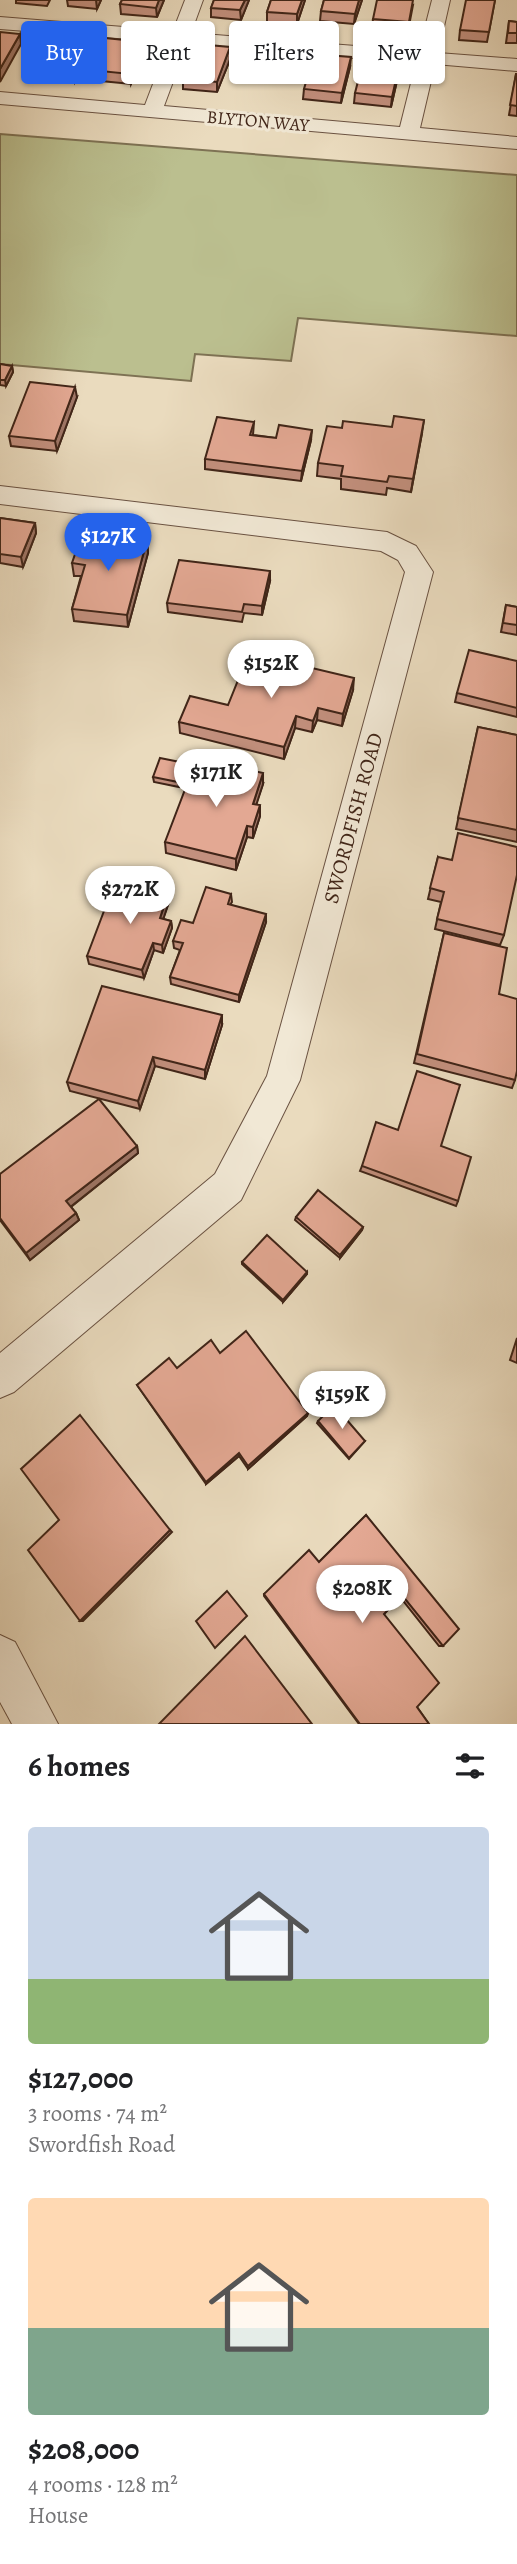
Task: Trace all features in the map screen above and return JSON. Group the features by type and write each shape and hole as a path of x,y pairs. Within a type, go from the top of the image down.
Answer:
{"street":[{"path":"186,21 194,0"},
{"path":"436,21 441,0"},
{"path":"0,23 121,33"},
{"path":"215,41 353,51"},
{"path":"445,59 517,65"},
{"path":"152,112 163,84"},
{"path":"408,135 421,84"},
{"name":"BLYTON WAY","path":"0,98 517,143"},
{"name":"SWORDFISH ROAD","path":"0,495 387,542 407,554 419,572 283,1080 228,1187 0,1378"},
{"path":"0,1657 36,1724"}],"green space":[{"path":"0,134 517,175 517,336 298,318 291,361 195,354 191,381 0,364"}],"building":[{"path":"122,0 159,0 156,8 120,4"},
{"path":"214,0 245,0 240,10 211,8"},
{"path":"271,0 302,0 297,14 267,12"},
{"path":"324,0 359,0 355,14 321,11"},
{"path":"377,0 413,0 409,21 373,19"},
{"path":"466,0 495,0 489,32 460,30"},
{"path":"509,21 517,22 517,33 508,33"},
{"path":"0,32 20,34 0,69"},
{"path":"107,38 121,40 121,73 107,72"},
{"path":"215,46 229,47 229,50 217,82"},
{"path":"339,56 351,57 342,93 304,89 305,84 339,84"},
{"path":"517,74 517,106 510,105"},
{"path":"357,84 395,84 392,97 355,93"},
{"path":"0,364 12,366 5,380 0,380"},
{"path":"30,382 75,387 55,441 9,436"},
{"path":"394,416 424,420 413,479 389,476 387,482 341,476 343,466 318,463 327,426 342,428 343,421 392,427"},
{"path":"217,417 254,422 250,435 276,438 279,425 312,430 302,471 205,459"},
{"path":"0,518 35,523 21,557 0,554"},
{"path":"82,534 147,540 127,615 72,609 85,565 72,563"},
{"path":"179,560 270,571 262,606 244,604 242,612 167,603"},
{"path":"506,605 517,607 517,625 503,623"},
{"path":"469,650 517,661 517,708 457,693"},
{"path":"249,653 354,678 343,714 318,708 313,721 296,716 284,747 179,722 190,696 228,705"},
{"path":"478,727 517,735 517,830 458,818"},
{"path":"160,758 185,763 178,782 153,777"},
{"path":"197,758 263,773 253,804 260,805 253,827 247,826 236,859 165,842"},
{"path":"458,833 517,847 517,875 504,935 437,919 444,892 430,888 438,857 452,860"},
{"path":"115,882 168,894 160,918 171,921 162,945 153,943 142,970 87,956"},
{"path":"206,887 231,894 228,904 266,914 239,995 170,977 183,943 173,941 181,920 193,923"},
{"path":"444,933 507,948 499,994 517,999 515,1080 417,1054"},
{"path":"102,986 222,1015 205,1070 153,1057 138,1101 67,1082"},
{"path":"417,1071 460,1085 441,1146 471,1157 458,1201 362,1166 376,1122 398,1130"},
{"path":"99,1099 137,1146 66,1201 76,1213 26,1253 0,1218 0,1174"},
{"path":"318,1190 363,1227 340,1255 296,1217"},
{"path":"267,1235 307,1272 283,1300 242,1262"},
{"path":"246,1331 308,1413 248,1466 239,1453 206,1482 137,1385 169,1358 177,1368 211,1340 220,1353"},
{"path":"334,1405 365,1441 349,1458 318,1421"},
{"path":"80,1415 170,1530 80,1621 28,1550 59,1520 21,1469"},
{"path":"366,1515 459,1629 443,1646 402,1595 384,1614 439,1683 417,1707 429,1724 360,1724 264,1594 309,1550 319,1562"},
{"path":"227,1591 247,1616 215,1648 196,1621"},
{"path":"245,1636 312,1724 159,1724"}]}
